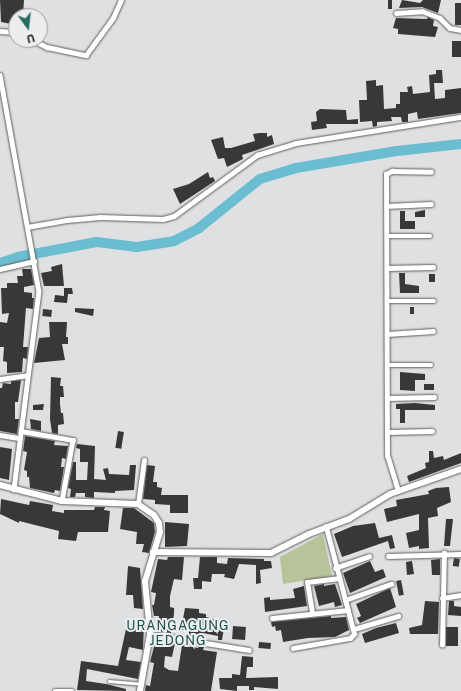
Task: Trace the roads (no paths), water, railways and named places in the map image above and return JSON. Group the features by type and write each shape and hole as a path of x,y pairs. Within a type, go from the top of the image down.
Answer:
{"street":[{"path":"48,47 86,55 113,18 121,0"},
{"path":"396,13 422,11 440,18 450,28 461,30"},
{"path":"0,75 34,263 38,306 27,375 14,489"},
{"path":"28,227 67,220 100,217 163,219 174,216 258,155 296,143 461,117"},
{"path":"398,491 387,456 386,174 389,172 431,172"},
{"path":"386,206 431,204"},
{"path":"387,236 430,236"},
{"path":"0,269 34,263"},
{"path":"387,268 433,267"},
{"path":"387,301 434,301"},
{"path":"387,334 433,332"},
{"path":"387,365 431,365"},
{"path":"0,379 27,375"},
{"path":"387,398 434,397"},
{"path":"21,431 73,440 62,501"},
{"path":"387,432 432,431"},
{"path":"0,436 20,438"},
{"path":"138,504 144,460"},
{"path":"153,552 271,553 326,527 349,519 398,491 461,469"},
{"path":"0,485 62,501 138,504 146,507 159,523 160,532 145,581 150,634 140,691"},
{"path":"293,648 350,638 354,629 335,568 326,527"},
{"path":"388,556 444,553 461,554"},
{"path":"442,645 444,553"},
{"path":"335,568 368,556"},
{"path":"312,613 307,582 338,578"},
{"path":"345,600 391,584"},
{"path":"442,598 461,595"},
{"path":"272,618 348,610"},
{"path":"354,629 398,616"},
{"path":"150,634 249,650"},
{"path":"55,691 72,691"}],"lane":[{"path":"109,681 141,684"}],"waterway":[{"path":"0,263 18,257 97,242 137,247 174,241 199,228 260,179 296,168 397,151 461,144"}],"district":[{"name":"URANGAGUNG JEDONG","path":"178,634"}]}
